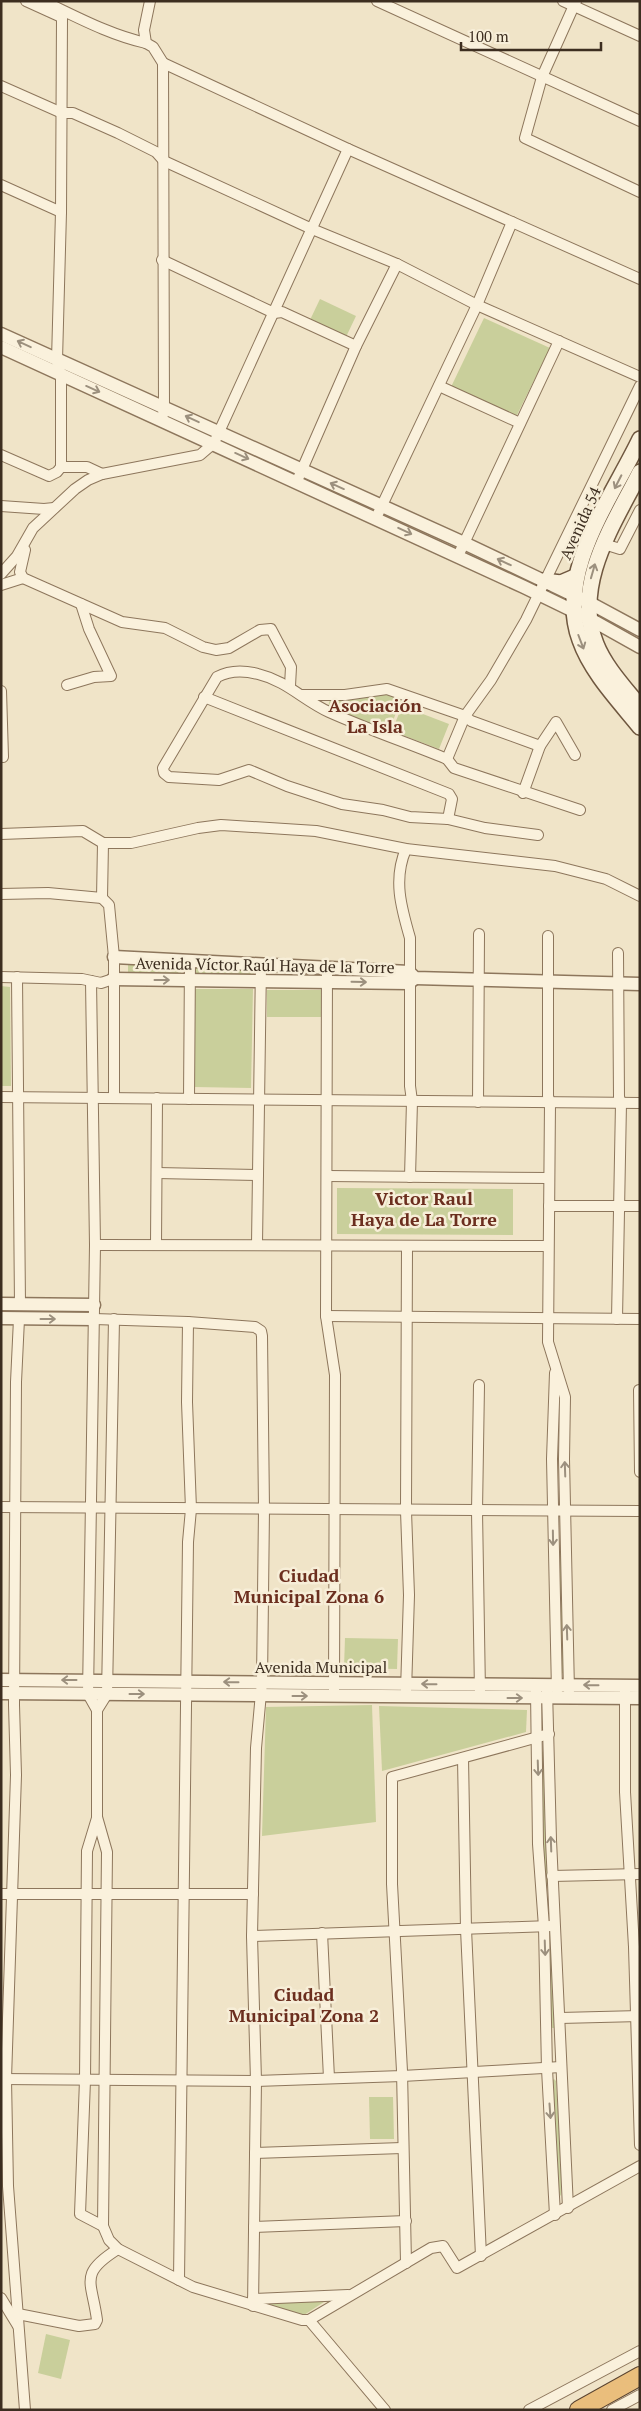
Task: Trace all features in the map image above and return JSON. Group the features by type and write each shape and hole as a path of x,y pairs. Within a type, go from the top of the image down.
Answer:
{"highway":[{"path":"579,2410 640,2376"}],"main road":[{"name":"Avenida 54","path":"640,439 590,539 575,577 574,596 574,611 580,640 587,656 640,727"},
{"path":"640,472 592,572 590,603 593,635 601,654 640,707"},
{"path":"541,587 561,583 575,577"}],"street":[{"path":"26,1 62,18 77,19"},
{"path":"43,1 77,19 126,38 146,43 158,54 162,63 164,161 162,260 164,406 162,420"},
{"path":"146,43 144,30 150,1"},
{"path":"377,1 640,121"},
{"path":"563,1 575,4 640,36"},
{"path":"575,4 542,77 525,138 640,192"},
{"path":"1,455 49,476 57,472 61,467 62,375 57,360 61,212 62,18"},
{"path":"162,63 640,279"},
{"path":"1,86 62,113 73,113 118,133 156,152 164,161 312,229 397,264 477,305 640,377"},
{"path":"290,686 291,667 271,629 260,630 229,648 216,650 203,648 165,628 122,622 81,604 24,578 20,572 20,566 33,528 88,480 102,474 200,455 216,438 348,148"},
{"path":"3,190 61,212"},
{"path":"379,512 477,305 512,222"},
{"path":"162,260 274,313 282,312 356,346"},
{"path":"299,476 356,346 397,264"},
{"path":"1,334 164,406 216,438"},
{"path":"458,556 560,341"},
{"path":"1,347 162,420 216,438 379,512 464,543 541,587 574,611 640,647"},
{"path":"439,386 520,423"},
{"path":"447,759 465,716 492,680 512,646 640,386"},
{"path":"61,467 87,467 102,474"},
{"path":"1,506 54,508"},
{"path":"604,544 620,549 640,510"},
{"path":"379,512 458,556 541,587 574,596 640,630"},
{"path":"1,574 28,540"},
{"path":"1,584 24,578"},
{"path":"67,685 94,677 111,676 89,629 81,604"},
{"path":"538,836 485,828 448,819 410,817 383,810 342,804 286,786 249,770 219,780 169,777 164,773 163,768 217,677 233,671 260,674 290,686 327,711 447,759 454,768 580,810"},
{"path":"301,695 345,695 387,689 465,716 472,721 540,746"},
{"path":"1,691 3,757"},
{"path":"204,697 449,794 452,799 448,819"},
{"path":"524,792 540,746 556,722 575,755"},
{"path":"1,834 84,831 103,843 131,843 198,828 221,826 316,832 406,849 555,866 606,879 640,896"},
{"path":"102,898 103,843"},
{"path":"406,849 398,873 398,887 410,938 410,1086 412,1101 410,1177"},
{"path":"1,894 48,893 102,898 109,905 114,956 114,1098"},
{"path":"478,1102 479,934"},
{"path":"548,936 548,1096 550,1103 548,1342 565,1397 566,1510 549,1734 552,1876 556,1926 560,2067 568,2208"},
{"path":"617,1319 621,1103 619,1097 618,953"},
{"name":"Avenida Víctor Raúl Haya de la Torre","path":"114,956 327,968 411,978"},
{"path":"188,1099 190,960"},
{"path":"257,1244 261,964"},
{"path":"327,968 328,1246 326,1316 335,1375 334,1696"},
{"path":"1,977 91,981 101,984 113,979"},
{"path":"17,977 20,1305"},
{"path":"411,978 640,984"},
{"name":"Avenida Víctor Raúl Haya de la Torre","path":"113,979 328,982 411,978"},
{"path":"91,981 95,1244 88,1694 97,1710 98,1817 107,1852 103,2226 109,2240 118,2249 193,2287 253,2302 302,2320 308,2320 430,2248 442,2246 457,2268 568,2208 640,2166"},
{"path":"1,1097 640,1103"},
{"path":"156,1244 157,1098"},
{"path":"157,1174 258,1175"},
{"path":"328,1176 549,1178"},
{"path":"549,1206 640,1206"},
{"path":"95,1244 257,1244 407,1247 548,1246"},
{"path":"406,1690 409,1595 406,1510 407,1247"},
{"path":"1,1304 94,1305"},
{"path":"326,1316 640,1319"},
{"path":"1,1318 188,1322 255,1327 261,1331 264,1509 262,1682 256,1748 252,1936 256,2081 253,2302"},
{"path":"19,1319 16,1382 16,1775 6,1894 4,2152 25,2410"},
{"path":"97,1710 107,1694 108,1681 114,1319"},
{"path":"179,2280 182,1895 188,1542 191,1509 187,1402 188,1322"},
{"path":"555,2215 547,2069 544,1927 538,1844 537,1737 552,1691 552,1459 556,1367"},
{"path":"479,1385 477,1510 480,1691"},
{"path":"639,1390 640,1472"},
{"path":"1,1507 640,1510"},
{"name":"Avenida Municipal","path":"1,1680 15,1686 88,1694 262,1682 334,1682 406,1690"},
{"name":"Avenida Municipal","path":"1,1693 15,1686 88,1680 261,1696 334,1696 406,1690 625,1692 640,1698"},
{"name":"Avenida Municipal","path":"625,1692 640,1686"},
{"path":"625,1692 625,1792 635,1874 640,2145"},
{"path":"406,2263 402,2148 402,2076 394,1931 392,1777 549,1734"},
{"path":"463,1758 466,1929 474,2072 480,2256"},
{"path":"98,1817 87,1851 85,2080 80,2214 103,2226"},
{"path":"552,1876 635,1874"},
{"path":"6,1894 253,1894"},
{"path":"252,1936 556,1926"},
{"path":"322,1934 330,2078"},
{"path":"560,2018 638,2016"},
{"path":"4,2079 256,2081 402,2076 560,2067"},
{"path":"255,2153 402,2148"},
{"path":"254,2227 406,2220"},
{"path":"18,2314 79,2326 95,2324 97,2320 92,2300 90,2277 100,2261 118,2249"},
{"path":"253,2302 350,2295"},
{"path":"1,2298 19,2329"},
{"path":"308,2320 385,2410"},
{"path":"529,2410 640,2351"},
{"path":"612,2410 640,2395"}],"green space":[{"path":"320,299 356,316 346,337 310,320"},
{"path":"484,318 550,348 516,417 451,387"},
{"path":"386,693 401,700 389,731 328,707 330,699"},
{"path":"402,706 449,724 439,749 392,731"},
{"path":"128,964 181,966 181,974 128,973"},
{"path":"195,966 253,969 253,977 195,977"},
{"path":"1,986 10,987 11,1086 1,1086"},
{"path":"195,989 253,989 251,1088 194,1087"},
{"path":"267,990 322,990 323,1017 267,1017"},
{"path":"337,1188 513,1189 513,1235 337,1234"},
{"path":"560,1521 561,1523 564,1674 560,1672"},
{"path":"345,1638 398,1639 397,1669 344,1668"},
{"path":"372,1705 376,1822 262,1836 266,1707"},
{"path":"379,1706 527,1710 526,1732 382,1771"},
{"path":"544,1751 549,1884 544,1884 542,1752"},
{"path":"551,1937 555,2028 550,2028 549,1938"},
{"path":"554,2079 556,2081 561,2158 561,2196 559,2193 552,2081"},
{"path":"369,2097 393,2097 394,2139 370,2139"},
{"path":"327,2300 304,2315 267,2304 268,2303"},
{"path":"46,2334 70,2340 61,2379 38,2373"}],"district":[{"name":"Asociación La Isla","path":"375,716"},
{"name":"Victor Raul Haya de La Torre","path":"424,1209"},
{"name":"Ciudad Municipal Zona 6","path":"309,1586"},
{"name":"Ciudad Municipal Zona 2","path":"304,2005"}]}
